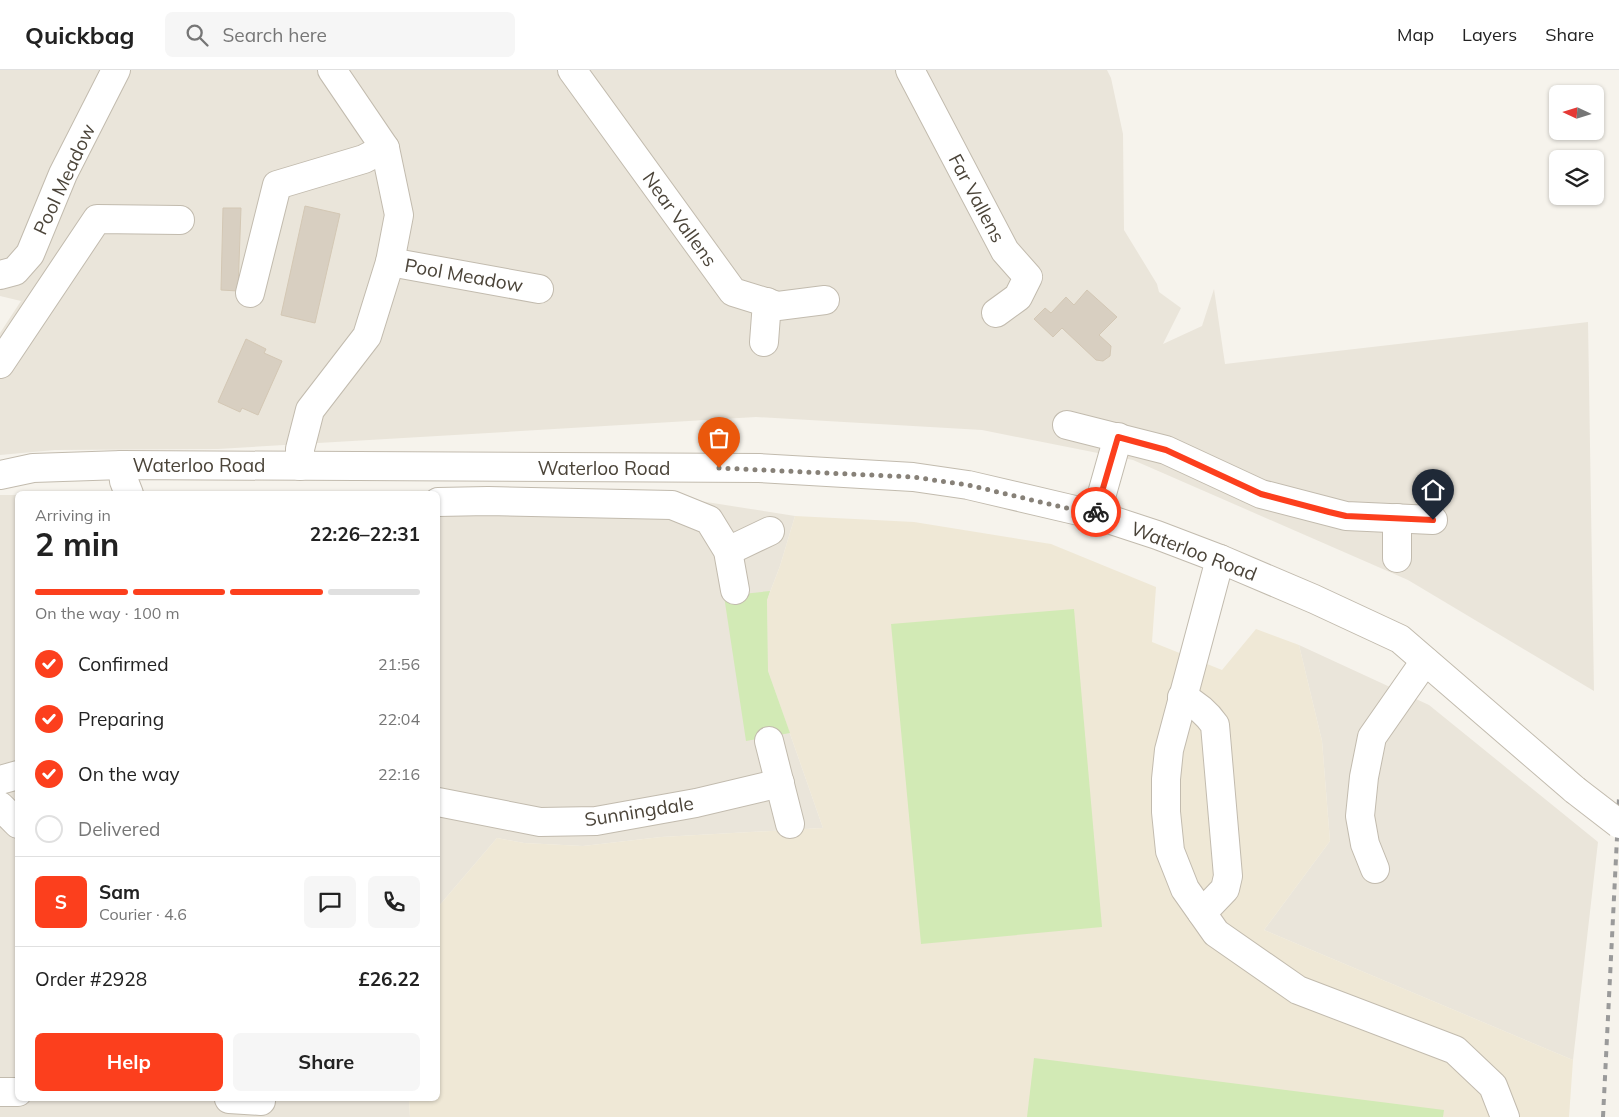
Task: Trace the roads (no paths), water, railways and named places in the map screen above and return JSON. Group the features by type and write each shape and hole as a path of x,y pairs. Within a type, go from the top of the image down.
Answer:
{"street":[{"name":"Pool Meadow","path":"0,275 15,271 30,254 63,174 116,70"},
{"name":"Pool Meadow","path":"300,466 300,449 310,410 367,336 390,262 399,215 385,148 332,70"},
{"name":"Near Vallens","path":"572,70 733,292 778,306 825,300"},
{"name":"Far Vallens","path":"910,70 1005,251 1028,277 1018,297 996,313"},
{"path":"250,293 277,184 364,159 385,148"},
{"path":"0,364 97,219 180,220"},
{"name":"Pool Meadow","path":"390,262 539,289"},
{"path":"764,342 767,302"},
{"path":"1066,425 1166,450 1261,494 1346,516 1433,520"},
{"path":"1096,515 1118,437"},
{"path":"122,465 128,491"},
{"name":"Waterloo Road","path":"0,475 33,468 122,465 759,468 913,477 968,485 1096,515 1220,559 1314,599 1400,639 1574,790 1619,824"},
{"path":"440,502 488,501 672,506 709,520 728,551 735,590"},
{"path":"1397,518 1397,558"},
{"path":"728,551 770,531"},
{"path":"1220,559 1169,750 1166,779 1166,812 1170,850 1185,889 1216,933 1298,990 1455,1050 1493,1086 1505,1117"},
{"path":"1375,870 1365,844 1360,816 1364,777 1372,737 1425,661"},
{"path":"1182,696 1207,714 1215,726 1216,735 1228,876 1225,889 1202,913"},
{"path":"769,742 790,824"},
{"path":"0,780 15,776"},
{"name":"Sunningdale","path":"440,802 540,822 596,821 696,803 780,783"},
{"path":"0,806 15,821"},
{"path":"0,1092 15,1092"},
{"path":"240,1101 262,1105"}],"railway":[{"path":"1603,1117 1619,798"}]}
